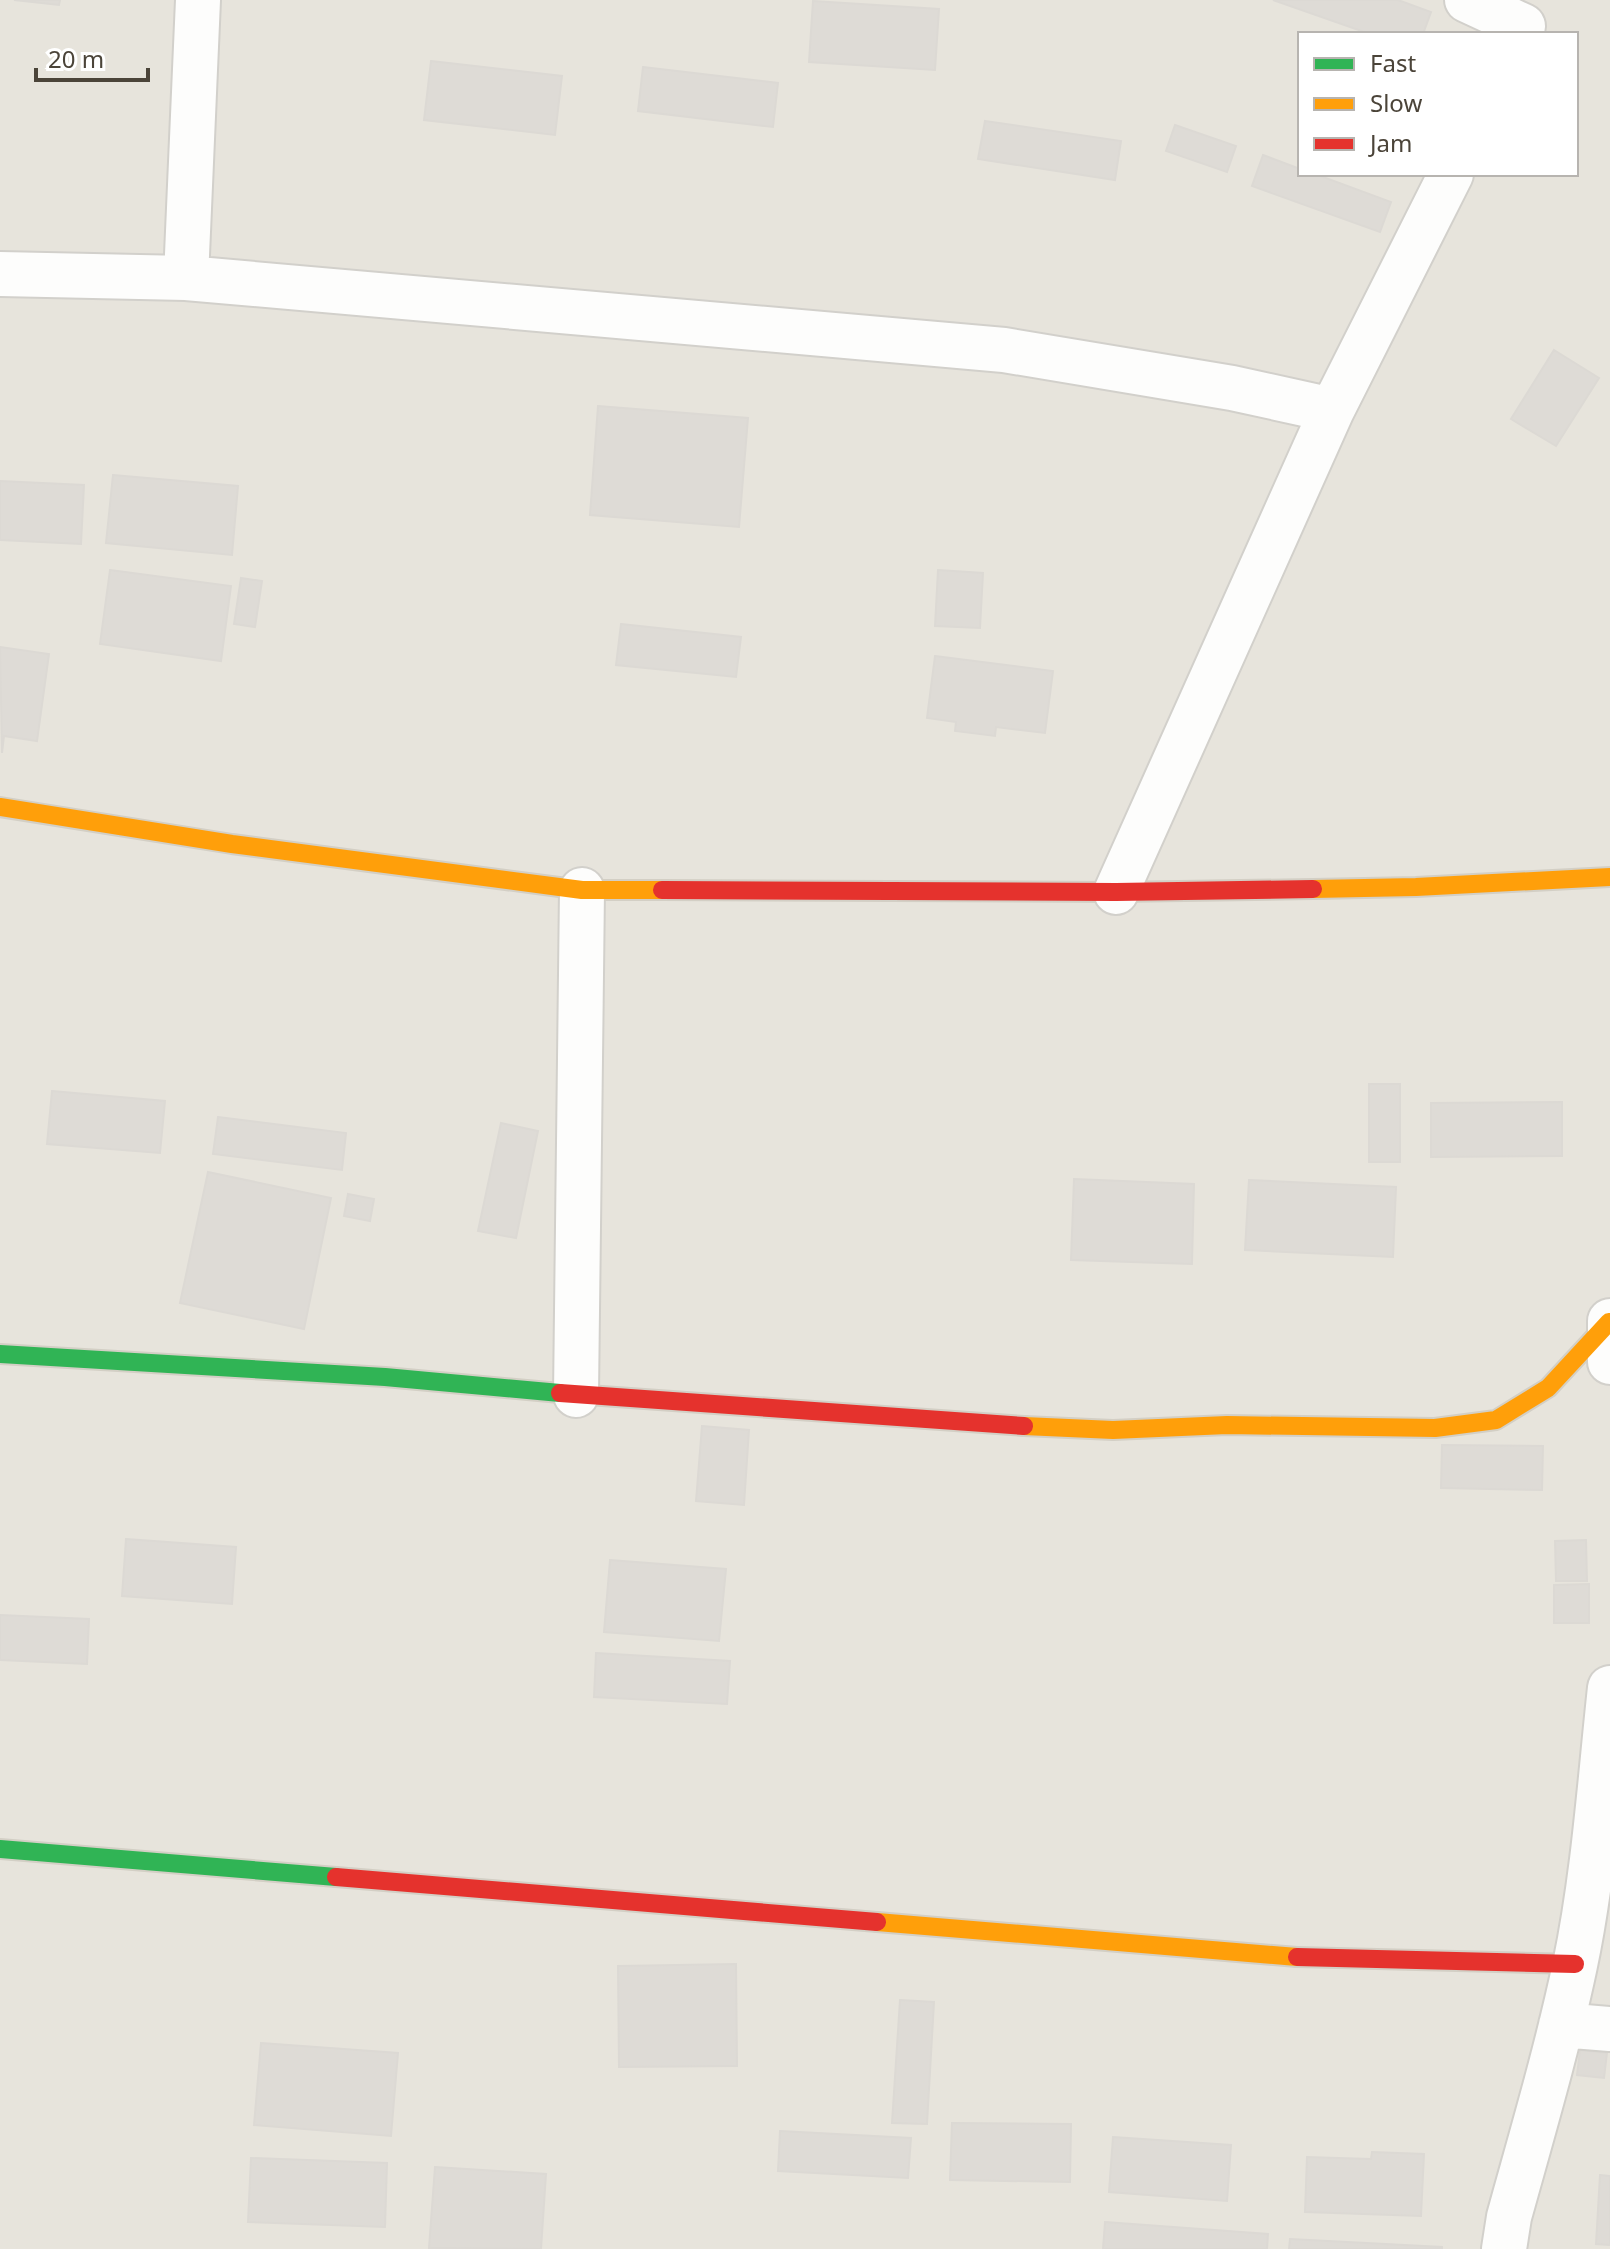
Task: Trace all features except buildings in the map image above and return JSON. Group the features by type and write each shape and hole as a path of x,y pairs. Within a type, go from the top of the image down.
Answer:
{"street":[{"path":"186,278 198,0"},
{"path":"1467,0 1527,20"},
{"path":"1116,892 1332,410 1450,176"},
{"path":"0,274 186,278 1004,350 1232,388 1332,410"},
{"path":"0,807 232,844 582,890 1116,892 1416,887 1610,877"},
{"path":"576,1395 582,890"},
{"path":"0,1354 385,1377 576,1395 1026,1426 1113,1430 1227,1425 1435,1428 1496,1420 1548,1388 1610,1321"},
{"path":"1610,1321 1610,1362"},
{"path":"1504,2249 1509,2217 1575,1964 1584,1913 1610,1688"},
{"path":"0,1849 1299,1957 1575,1964"},
{"path":"1561,2025 1610,2029"}],"shaded area":[{"path":"0,0 1610,0 1610,2249 0,2249"}],"traffic: fast":[{"path":"0,1354 385,1377 560,1393"},
{"path":"0,1849 336,1877"}],"traffic: slow":[{"path":"0,807 232,844 582,890 662,890"},
{"path":"1313,889 1610,877"},
{"path":"1024,1426 1113,1430 1227,1425 1435,1428 1496,1420 1548,1388 1609,1322"},
{"path":"877,1922 1297,1957"}],"traffic: jam":[{"path":"662,890 1116,892 1313,889"},
{"path":"560,1393 1024,1426"},
{"path":"336,1877 877,1922"},
{"path":"1297,1957 1575,1964"}]}
